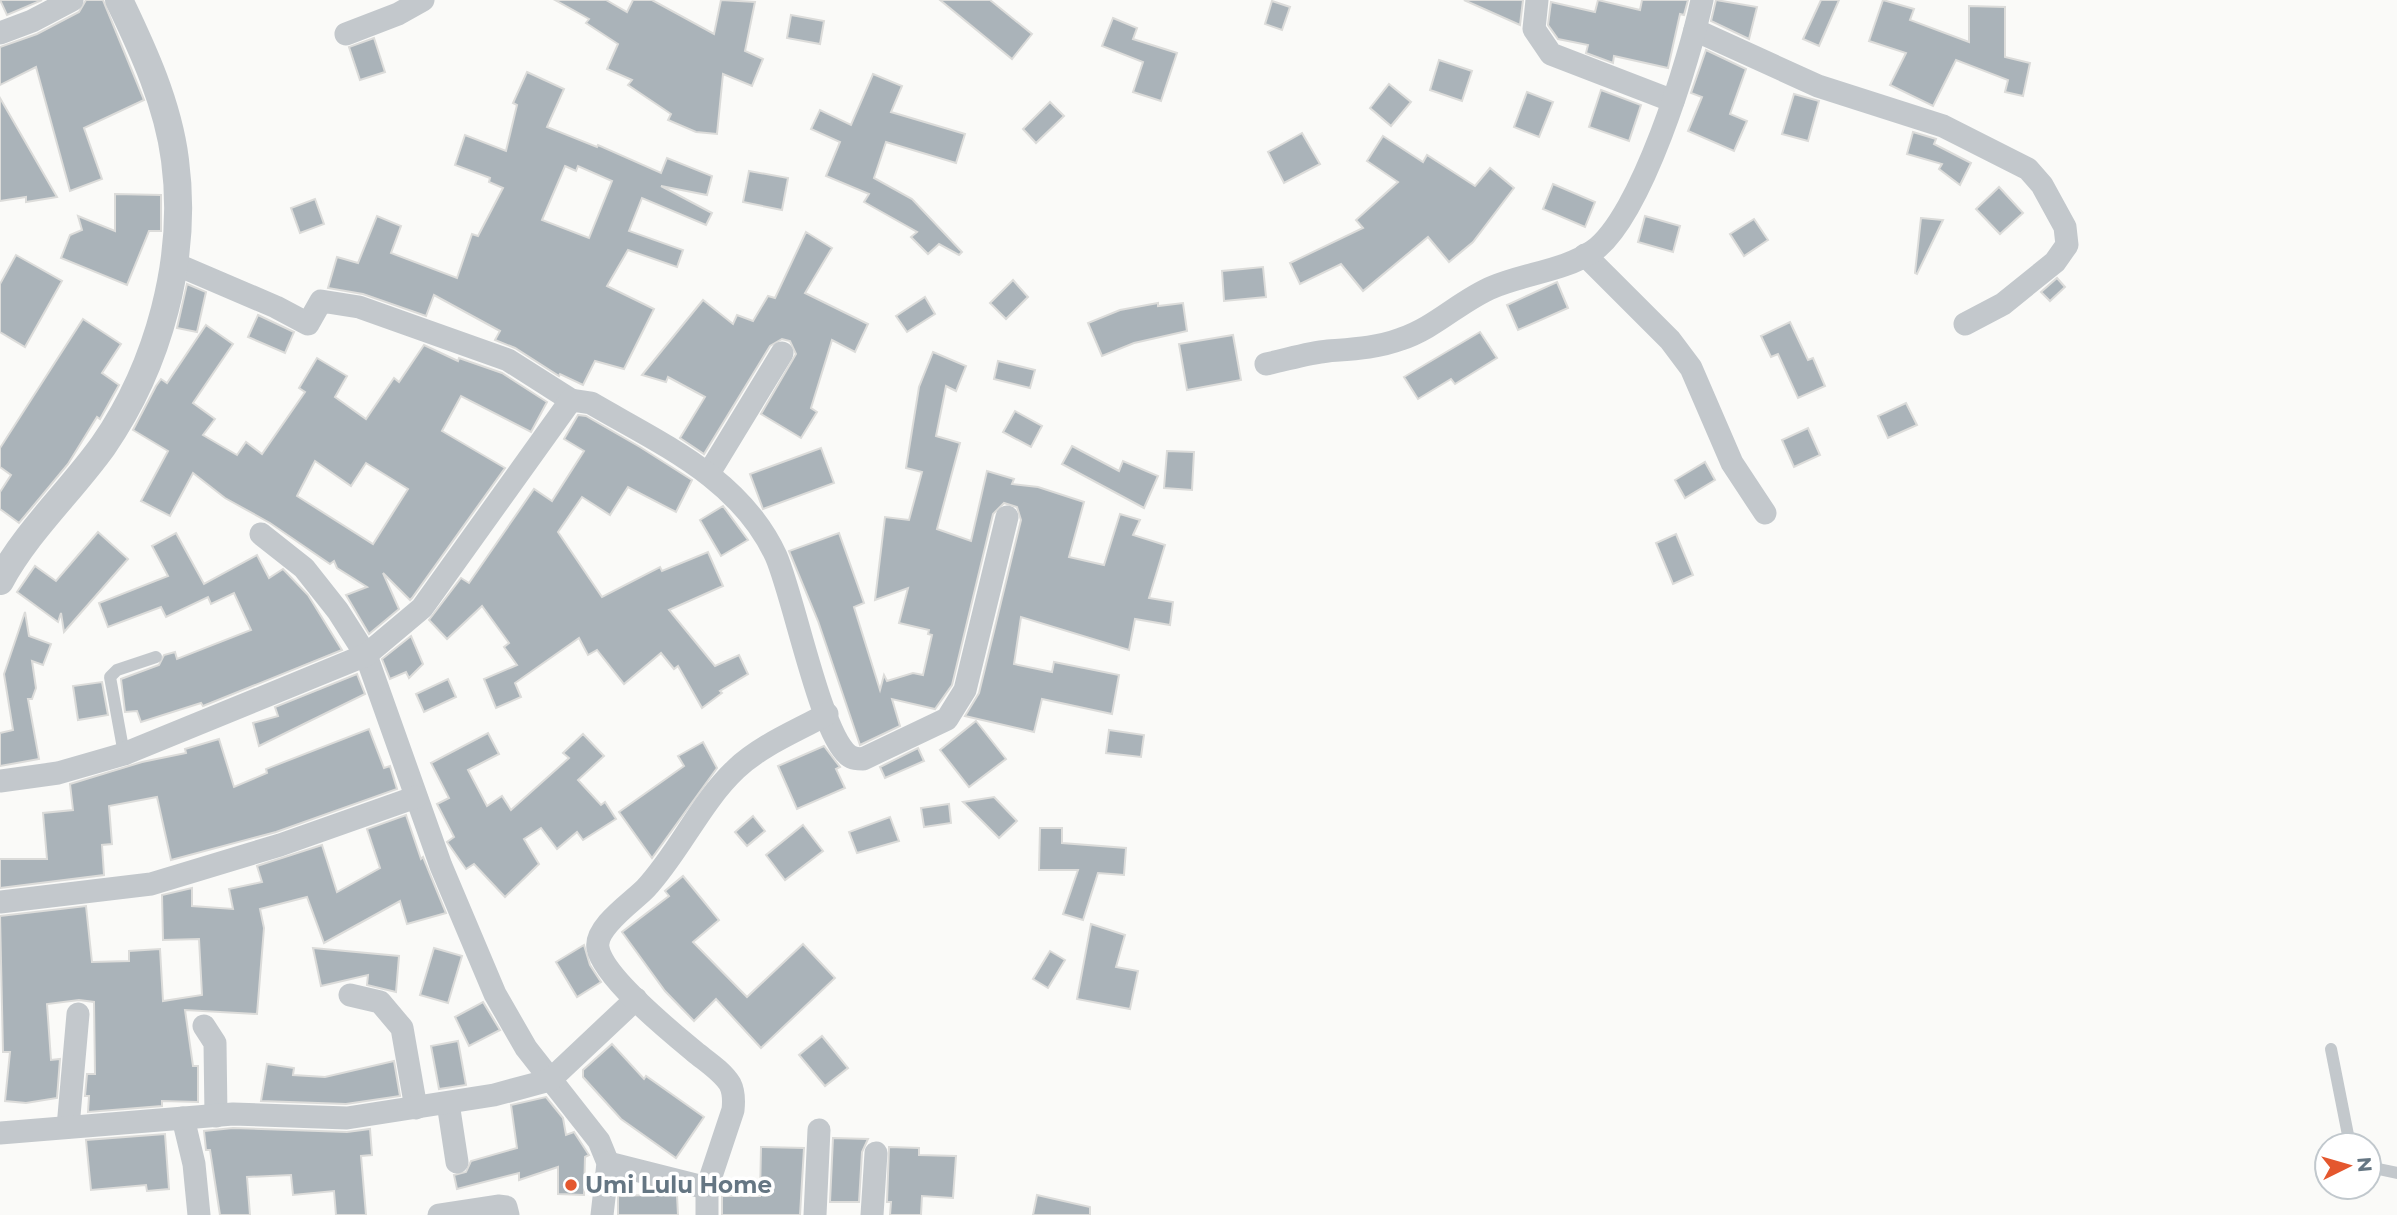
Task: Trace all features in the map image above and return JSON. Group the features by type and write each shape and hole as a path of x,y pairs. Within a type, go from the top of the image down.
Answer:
{"street":[{"path":"0,33 32,21 72,0"},
{"path":"0,581 33,532 102,447 124,413 150,354 173,263 179,215 167,119 140,44 119,0"},
{"path":"346,34 398,14 424,0"},
{"path":"1536,0 1534,29 1551,54 1673,101"},
{"path":"1266,364 1326,351 1364,349 1402,339 1492,287 1549,270 1595,250 1634,195 1673,101 1702,0"},
{"path":"1695,30 1818,86 1943,126 2028,169 2042,185 2065,227 2067,245 2055,262 2003,304 1965,324"},
{"path":"1585,255 1670,340 1691,368 1732,463 1765,513"},
{"path":"173,263 276,307 307,324 321,301 359,307 508,360 571,400 591,403 709,473 758,524 776,558 827,714 846,754 863,759 947,719 965,690 1007,517"},
{"path":"709,473 782,353"},
{"path":"0,782 58,773 124,754 366,655 422,608 571,400"},
{"path":"261,534 304,568 338,611 366,655 458,911 495,994 526,1048 599,1141 608,1163 602,1215"},
{"path":"706,1215 707,1188 733,1110 734,1097 730,1084 636,999 611,971 598,948 603,930 647,887 717,789 737,768 753,755 827,714"},
{"path":"0,902 151,884 291,841 416,797"},
{"path":"350,995 380,1002 402,1028 416,1108"},
{"path":"0,1133 216,1116 347,1118 494,1095 550,1080 636,999"},
{"path":"68,1127 78,1014"},
{"path":"204,1026 215,1043 216,1116"},
{"path":"448,1103 457,1162"},
{"path":"183,1118 194,1164 199,1215"},
{"path":"815,1215 819,1130"},
{"path":"872,1215 876,1153"},
{"path":"608,1163 707,1188"},
{"path":"439,1215 498,1206 506,1207 508,1215"}],"lane":[{"path":"124,754 110,677 117,670 156,657"},
{"path":"2331,1049 2347,1131"}],"building":[{"path":"0,0 42,0 7,15"},
{"path":"86,0 103,0 144,100 84,128 102,179 70,191 36,67 0,85 0,47 37,34 79,12"},
{"path":"555,0 606,0 627,12 633,0 652,0 714,34 721,0 755,2 745,51 763,59 752,86 723,74 717,134 696,132 668,120 671,114 628,85 632,80 607,69 618,44 586,23 589,19"},
{"path":"940,0 990,0 1032,34 1012,59"},
{"path":"1464,0 1523,0 1520,25"},
{"path":"1598,0 1640,10 1642,0 1688,0 1684,15 1680,14 1668,68 1614,56 1613,63 1586,53 1588,45 1558,39 1548,25 1551,2 1595,12"},
{"path":"1716,0 1757,7 1749,39 1711,21"},
{"path":"1821,0 1839,0 1819,46 1803,39"},
{"path":"1883,0 1914,9 1910,20 1969,42 1969,6 2005,7 2005,57 2030,63 2023,96 2005,92 2008,80 1956,60 1933,106 1890,85 1906,53 1869,41"},
{"path":"1272,1 1290,7 1282,30 1265,24"},
{"path":"791,15 824,21 820,44 787,38"},
{"path":"1113,18 1137,28 1133,39 1177,53 1161,101 1133,92 1143,62 1102,46"},
{"path":"374,38 385,72 360,80 349,47"},
{"path":"1706,50 1746,69 1730,114 1747,121 1734,151 1688,131 1702,97 1691,93"},
{"path":"1439,60 1472,71 1462,101 1430,90"},
{"path":"527,72 564,89 547,127 597,147 598,145 661,173 667,158 712,176 707,195 661,186 712,213 706,225 642,198 629,231 683,250 677,267 628,250 607,286 654,309 624,369 595,361 583,385 560,374 559,376 515,348 495,340 500,331 434,295 426,316 363,294 328,288 337,257 358,263 377,216 401,226 391,253 457,278 472,234 478,236 503,188 489,182 490,178 455,165 465,135 506,151 517,105 513,103","holes":["565,166 576,171 578,166 612,181 589,238 542,220"]},
{"path":"873,74 902,86 891,112 965,134 956,163 886,142 874,178 912,199 962,252 959,255 939,244 928,254 911,237 917,232 864,202 869,194 826,176 840,142 811,129 820,110 851,125"},
{"path":"1389,84 1411,102 1391,126 1370,108"},
{"path":"1601,90 1641,105 1629,141 1589,127"},
{"path":"1527,92 1553,102 1539,137 1514,127"},
{"path":"1794,94 1819,101 1808,141 1782,134"},
{"path":"0,98 57,197 26,202 26,197 0,201"},
{"path":"1050,102 1064,116 1036,143 1023,129"},
{"path":"1913,132 1936,139 1934,144 1971,163 1960,185 1939,169 1942,164 1907,154"},
{"path":"1302,133 1320,164 1284,183 1268,152"},
{"path":"1383,136 1423,162 1427,155 1475,186 1490,168 1514,188 1473,242 1449,262 1428,237 1363,291 1341,264 1300,284 1290,263 1363,228 1356,220 1398,182 1367,161"},
{"path":"749,171 788,178 782,210 743,202"},
{"path":"1553,184 1595,202 1585,227 1543,209"},
{"path":"1999,187 2023,213 2000,234 1976,209"},
{"path":"115,194 161,195 161,231 149,231 127,285 61,258 70,235 82,230 78,216 115,231"},
{"path":"315,199 324,224 300,233 291,208"},
{"path":"1645,216 1680,226 1673,252 1638,242"},
{"path":"1921,218 1943,220 1917,274 1915,273"},
{"path":"1754,219 1768,240 1744,256 1730,234"},
{"path":"806,232 832,248 805,293 868,324 855,352 832,340 811,408 817,412 801,438 761,414 796,354 790,341 782,339 770,346 704,454 680,438 705,397 668,377 666,382 642,375 703,300 733,324 737,315 753,321 768,296 775,298"},
{"path":"16,255 62,281 25,347 0,332 0,284"},
{"path":"1263,267 1266,297 1224,301 1222,271"},
{"path":"2057,278 2065,287 2050,301 2041,292"},
{"path":"1013,280 1028,297 1006,319 990,303"},
{"path":"1557,282 1568,308 1518,330 1507,305"},
{"path":"187,284 206,292 197,332 177,328"},
{"path":"925,297 935,314 907,332 896,316"},
{"path":"1158,303 1158,306 1183,303 1187,331 1134,343 1102,356 1088,323 1120,310"},
{"path":"258,315 294,332 285,353 248,337"},
{"path":"83,319 121,344 102,373 119,385 100,419 97,417 68,464 19,523 0,509 0,492 11,475 0,467 0,448"},
{"path":"1790,322 1808,360 1813,358 1825,386 1798,398 1778,354 1771,357 1761,336"},
{"path":"206,325 233,344 193,403 215,419 203,435 237,455 246,442 262,454 305,392 299,388 317,358 347,376 335,397 366,419 394,378 399,382 424,345 458,361 459,358 502,373 547,402 531,432 461,396 442,431 505,468 410,600 383,573 399,609 369,634 346,595 367,587 337,568 334,561 330,564 270,523 225,498 193,473 170,516 141,501 168,451 133,430 161,379 167,383","holes":["315,461 351,486 366,463 408,489 373,544 297,496"]},
{"path":"1480,332 1497,358 1455,384 1451,379 1418,399 1404,377"},
{"path":"1233,335 1241,380 1187,390 1179,344"},
{"path":"933,352 966,366 956,391 946,386 936,436 960,443 937,529 971,541 987,471 1014,479 1012,484 1038,487 1084,502 1069,557 1104,565 1120,514 1140,520 1133,535 1165,545 1149,598 1173,602 1170,625 1135,619 1129,650 1021,617 1014,664 1052,672 1054,662 1119,675 1112,714 1042,699 1034,732 965,716 979,693 1021,520 1017,507 1004,503 993,514 952,685 935,709 892,699 900,726 860,745 818,621 789,551 839,533 864,603 854,607 880,690 884,675 887,681 913,673 923,675 932,635 928,634 929,630 899,623 908,588 875,600 885,517 909,520 922,472 906,468 919,387"},
{"path":"998,361 1035,370 1030,388 994,379"},
{"path":"1906,403 1917,425 1888,438 1878,416"},
{"path":"1015,411 1042,426 1031,447 1003,432"},
{"path":"578,415 586,416 692,480 676,512 628,487 610,515 582,497 558,532 602,597 660,567 662,571 708,552 723,586 669,610 715,666 739,655 748,674 720,691 722,693 702,708 678,666 674,669 661,653 624,684 597,650 588,655 579,638 515,683 521,697 496,708 484,679 517,665 504,647 509,643 482,606 447,639 429,620 461,578 469,583 534,489 552,501 584,451 564,439"},
{"path":"1808,428 1820,455 1794,467 1782,440"},
{"path":"1072,446 1119,471 1123,461 1158,476 1144,508 1062,464"},
{"path":"821,448 834,483 763,509 750,474"},
{"path":"1167,451 1194,452 1192,490 1164,488"},
{"path":"1705,462 1715,480 1685,498 1675,480"},
{"path":"723,506 748,540 721,556 700,520"},
{"path":"98,532 128,559 64,632 61,613 58,622 17,592 35,566 56,581"},
{"path":"176,533 204,584 257,555 269,578 283,569 308,595 342,650 203,706 201,703 141,722 137,711 125,712 121,679 159,665 164,655 175,652 177,659 251,630 234,593 211,604 208,597 166,617 161,607 108,627 99,603 168,576 152,546"},
{"path":"1676,534 1693,575 1673,584 1656,543"},
{"path":"25,612 29,636 51,644 43,665 32,661 36,688 32,699 28,699 39,759 0,766 0,733 13,730 4,674"},
{"path":"411,636 423,664 409,678 406,672 390,679 382,659"},
{"path":"357,674 365,694 259,746 253,723 278,716 275,707"},
{"path":"448,679 456,697 424,712 416,694"},
{"path":"102,682 108,715 78,720 73,686"},
{"path":"976,721 1006,759 969,787 940,750"},
{"path":"369,729 384,768 390,766 397,789 276,832 171,860 157,797 109,806 112,844 102,845 104,875 0,888 0,859 47,859 43,813 73,810 70,784 142,762 186,753 185,749 219,739 234,787 267,773 266,769"},
{"path":"1109,730 1144,735 1141,757 1106,753"},
{"path":"488,733 499,754 468,770 487,806 502,796 511,810 569,758 563,753 583,734 604,756 578,780 601,805 605,802 616,819 583,840 577,832 557,849 541,828 524,839 539,864 505,897 474,864 466,869 447,842 454,837 437,804 449,798 431,763"},
{"path":"703,742 717,768 652,858 619,812 684,766 678,756"},
{"path":"824,746 840,767 836,769 845,788 797,809 778,766"},
{"path":"918,748 924,761 885,778 880,767"},
{"path":"994,797 1017,821 999,838 963,802"},
{"path":"949,804 951,823 924,827 921,808"},
{"path":"406,815 421,859 423,857 446,913 407,924 400,901 324,943 307,897 260,909 264,928 257,1014 185,1010 193,1066 198,1066 198,1102 162,1101 162,1106 88,1112 89,1096 85,1096 87,1074 95,1074 94,1002 79,1000 47,1004 51,1060 60,1059 57,1098 26,1103 5,1101 10,1052 3,1052 0,916 86,906 92,962 129,961 129,951 160,949 163,1001 202,995 199,939 163,940 162,895 192,888 192,906 233,909 229,889 262,882 257,866 322,845 337,892 380,868 367,829"},
{"path":"753,816 765,831 747,846 735,832"},
{"path":"890,817 899,841 857,853 849,832"},
{"path":"803,825 823,851 785,880 766,855"},
{"path":"1040,828 1062,828 1062,843 1126,848 1124,875 1098,873 1083,920 1063,914 1078,870 1039,870"},
{"path":"683,876 719,920 693,942 747,997 803,944 835,978 761,1048 716,999 694,1021 665,991 622,932 669,896 665,891"},
{"path":"1091,924 1125,935 1116,967 1138,971 1130,1009 1077,999"},
{"path":"584,945 590,965 601,982 577,997 556,962"},
{"path":"313,948 399,956 396,992 367,985 368,975 321,986"},
{"path":"434,948 462,956 448,1003 420,995"},
{"path":"1050,951 1065,960 1048,988 1033,979"},
{"path":"483,1002 500,1030 469,1046 455,1017"},
{"path":"822,1036 848,1068 825,1086 799,1055"},
{"path":"458,1041 466,1085 439,1089 431,1046"},
{"path":"612,1044 644,1079 646,1076 704,1117 676,1158 621,1119 583,1077 583,1070"},
{"path":"394,1061 400,1096 346,1104 261,1101 267,1064 294,1068 293,1075 325,1077"},
{"path":"546,1097 563,1118 566,1135 574,1132 589,1155 585,1157 584,1195 558,1194 558,1167 519,1180 519,1173 457,1189 454,1175 466,1172 471,1161 517,1148 511,1105"},
{"path":"233,1128 347,1132 370,1129 372,1155 361,1156 366,1215 336,1215 334,1191 293,1195 291,1175 247,1177 250,1215 220,1215 210,1150 206,1150 204,1131"},
{"path":"165,1134 169,1189 147,1191 146,1185 91,1190 86,1140"},
{"path":"833,1138 868,1139 862,1152 859,1202 830,1202"},
{"path":"761,1147 804,1148 800,1215 722,1215 722,1196 760,1196"},
{"path":"889,1147 919,1148 919,1155 956,1156 953,1198 922,1196 921,1215 890,1215 891,1202 887,1202"},
{"path":"677,1195 678,1215 618,1215 618,1196"},
{"path":"1037,1195 1090,1207 1090,1215 1033,1215"}],"place":[{"name":"Umi Lulu Home","path":"571,1185"}]}
